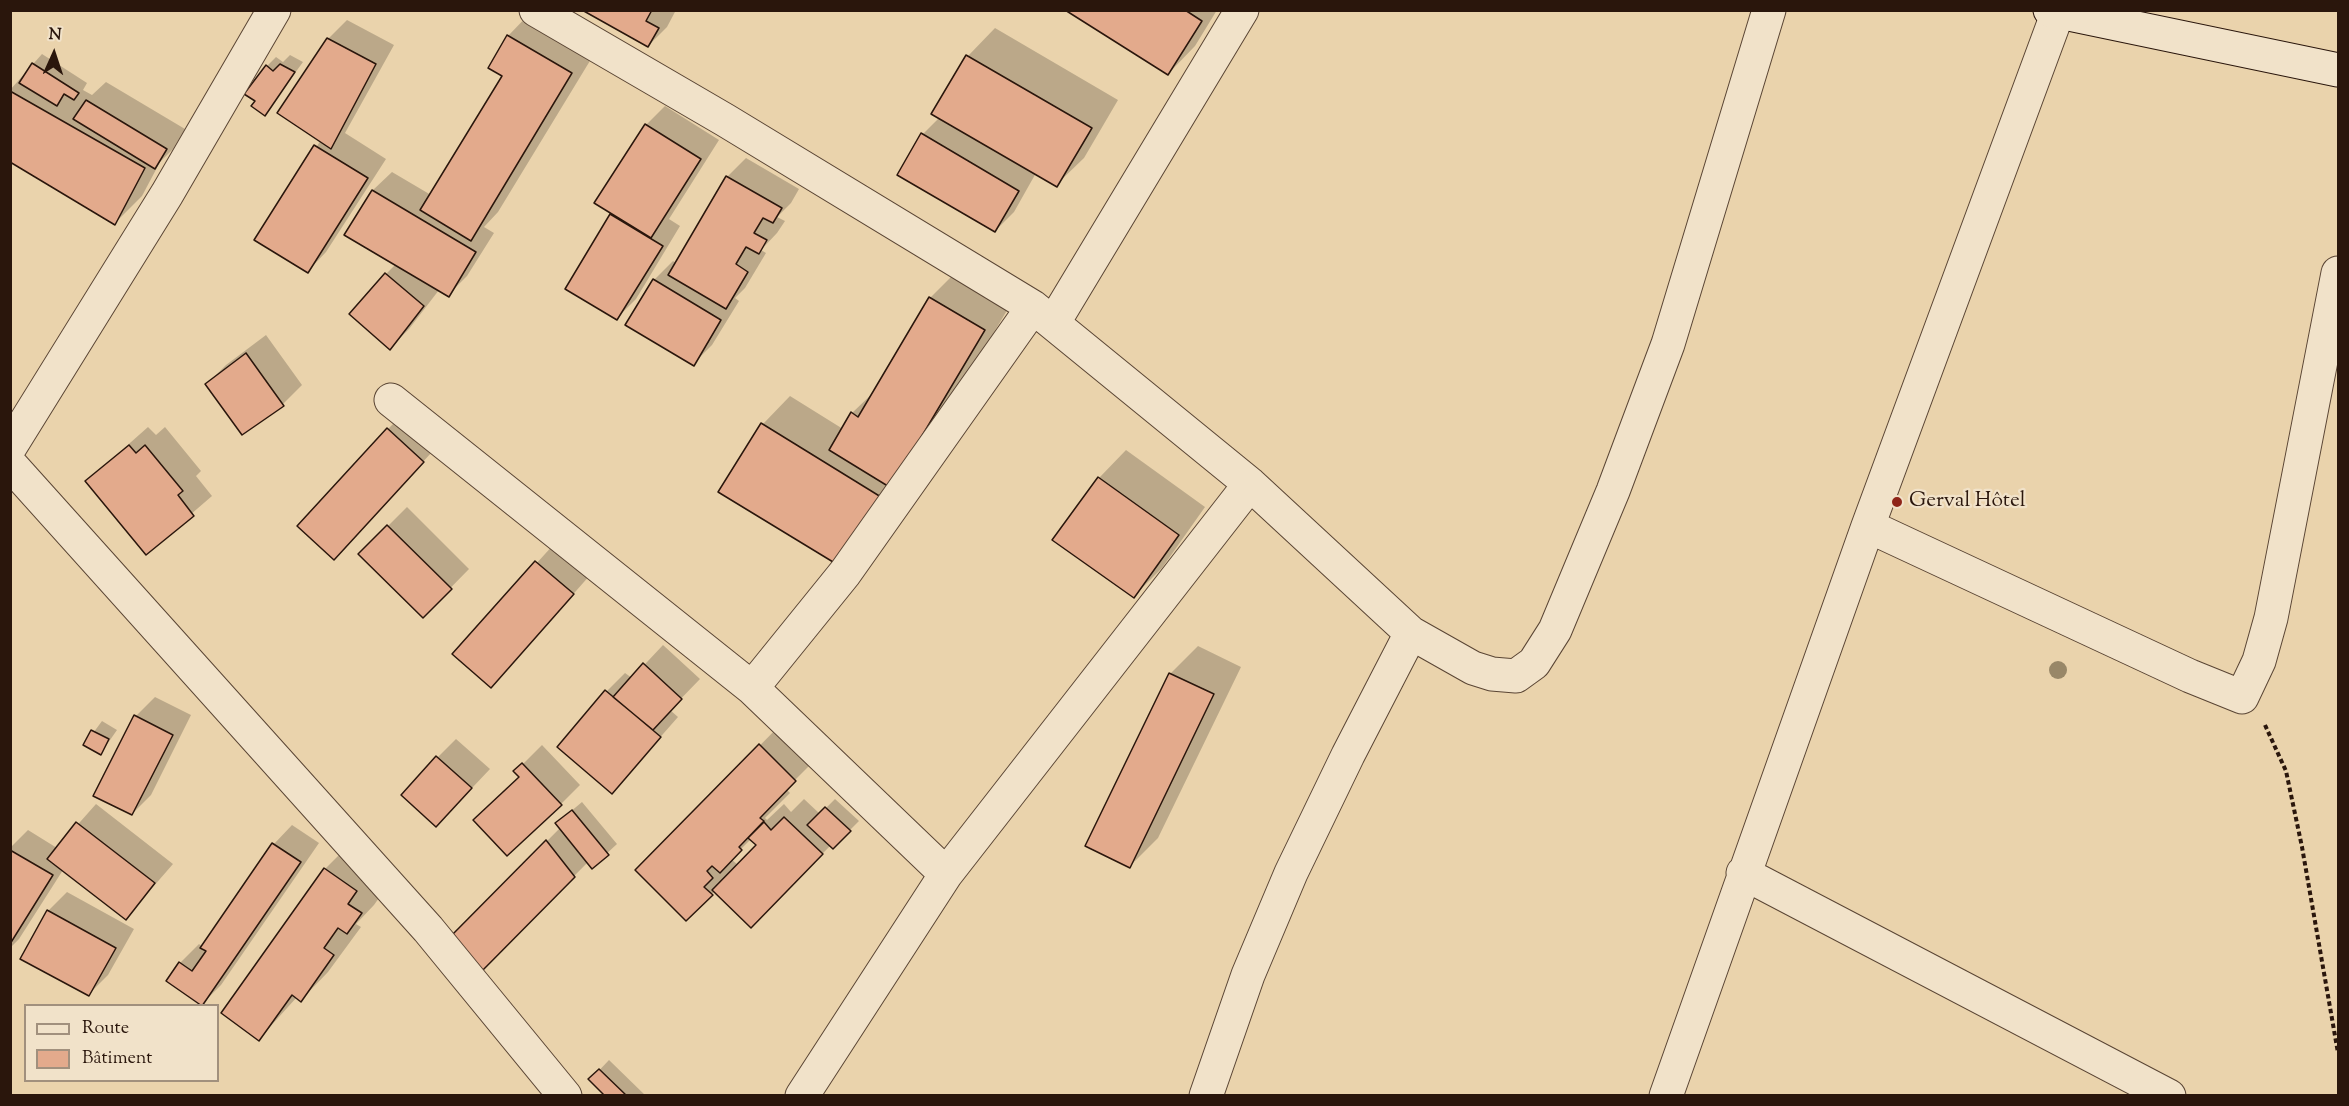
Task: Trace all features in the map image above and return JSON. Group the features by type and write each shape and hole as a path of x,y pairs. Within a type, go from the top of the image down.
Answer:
{"street":[{"path":"10,447 167,194 274,10"},
{"path":"536,10 725,120 1043,315 1250,484 1411,633 1473,668 1492,674 1516,676 1534,663 1556,630 1613,491 1668,344 1769,10"},
{"path":"752,688 845,573 1043,315 1242,10"},
{"path":"1666,1095 1743,873 2054,11 2338,70"},
{"path":"1868,526 2190,676 2242,697 2259,661 2271,618 2338,273"},
{"path":"392,400 752,688 946,874"},
{"path":"10,464 428,929 565,1095"},
{"path":"802,1095 946,874 1250,484"},
{"path":"1206,1095 1248,975 1291,873 1411,633"},
{"path":"1743,873 2169,1095"}],"path":[{"path":"2242,697 2265,724 2286,771 2302,847 2338,1053"}],"building":[{"path":"582,10 652,10 646,21 659,28 648,47"},
{"path":"1065,10 1185,10 1202,21 1168,75"},
{"path":"507,35 572,73 471,241 420,210 502,76 488,68"},
{"path":"327,38 376,64 331,149 277,113"},
{"path":"966,55 1092,128 1057,187 931,114"},
{"path":"32,63 79,93 74,100 64,94 57,106 19,83"},
{"path":"280,64 295,72 265,116 251,106 255,101 244,94 266,65 273,71"},
{"path":"10,91 145,168 115,225 10,162"},
{"path":"86,100 167,149 155,169 73,119"},
{"path":"645,124 701,159 651,238 594,203"},
{"path":"921,133 1019,191 995,232 897,175"},
{"path":"314,145 368,178 308,273 254,240"},
{"path":"726,176 782,208 773,223 763,218 754,233 767,240 759,254 746,247 736,264 748,272 726,309 668,275"},
{"path":"372,190 476,252 449,297 344,235"},
{"path":"610,214 663,246 617,320 565,289"},
{"path":"385,273 424,306 390,350 349,314"},
{"path":"653,279 721,320 694,366 625,325"},
{"path":"929,297 985,330 891,488 829,450 851,412 858,417"},
{"path":"246,353 284,406 242,435 205,384"},
{"path":"761,423 881,497 838,565 718,492"},
{"path":"387,428 424,462 334,560 297,526"},
{"path":"129,445 136,453 145,445 183,491 178,495 194,516 146,555 85,481"},
{"path":"1098,477 1179,535 1134,598 1052,540"},
{"path":"387,525 452,589 423,618 358,554"},
{"path":"535,561 574,594 491,688 452,654"},
{"path":"643,663 682,699 653,730 613,697"},
{"path":"1169,673 1214,694 1130,868 1085,846"},
{"path":"605,690 661,737 612,794 557,747"},
{"path":"134,715 173,735 132,815 93,796"},
{"path":"91,730 109,739 101,755 83,745"},
{"path":"759,744 796,781 760,818 764,821 739,847 742,850 720,873 712,866 707,871 713,878 704,887 713,895 686,921 635,870"},
{"path":"436,756 472,788 436,827 401,795"},
{"path":"522,763 562,805 507,856 473,820 519,777 513,771"},
{"path":"825,807 851,831 833,849 807,825"},
{"path":"572,810 609,855 592,869 555,823"},
{"path":"784,817 823,854 751,928 712,890 756,845 748,838 764,822 771,830"},
{"path":"76,822 155,883 126,920 47,859"},
{"path":"546,840 575,877 479,974 451,936"},
{"path":"272,843 301,862 203,1004 199,1004 166,981 179,962 192,971 206,951 200,948"},
{"path":"10,850 53,875 10,944"},
{"path":"324,868 357,891 348,904 362,913 347,934 338,928 324,948 334,955 301,1002 292,995 259,1041 221,1013"},
{"path":"47,910 116,948 89,996 20,959"},
{"path":"599,1069 627,1096 605,1096 588,1079"}],"place":[{"name":"Gerval Hôtel","path":"1897,502"}]}
